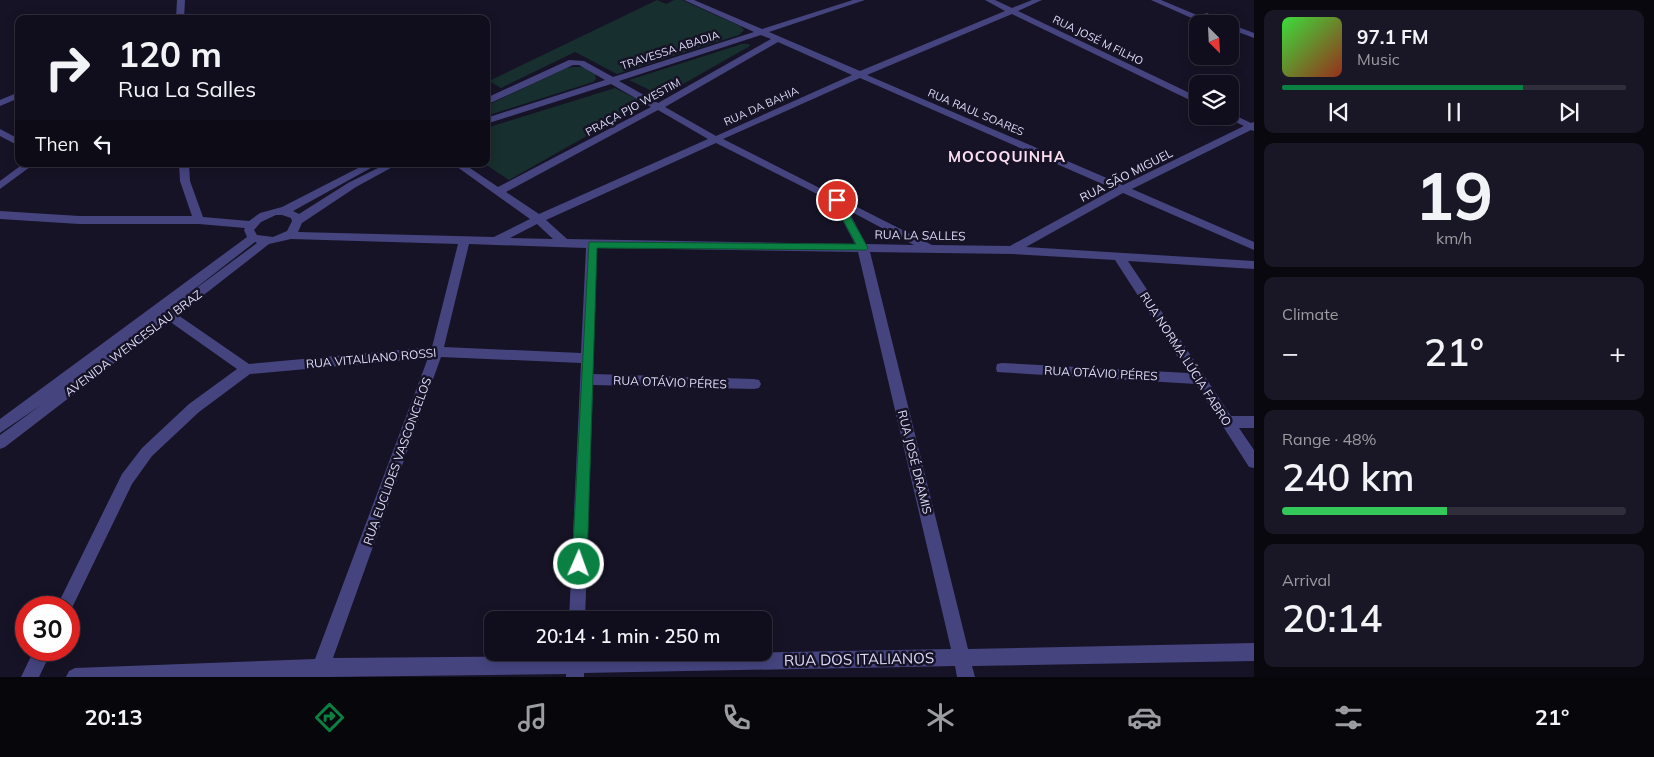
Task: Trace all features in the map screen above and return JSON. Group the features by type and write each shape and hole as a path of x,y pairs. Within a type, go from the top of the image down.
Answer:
{"street":[{"path":"180,15 181,0"},
{"name":"RUA RAUL SOARES","path":"688,0 1254,246"},
{"name":"TRAVESSA ABADIA","path":"490,120 861,0"},
{"name":"RUA JOSÉ M FILHO","path":"989,0 1189,97"},
{"name":"RUA DA BAHIA","path":"496,241 538,219 859,74 1038,0"},
{"path":"1155,0 1191,15"},
{"path":"1168,0 1204,15"},
{"path":"1239,30 1254,36"},
{"path":"1239,35 1254,42"},
{"name":"PRAÇA PJO WESTIM","path":"499,192 659,106 777,39"},
{"path":"490,100 561,66 572,62 581,63 715,139 930,248"},
{"path":"0,103 15,97"},
{"path":"1239,120 1253,126"},
{"name":"RUA SÃO MIGUEL","path":"1012,250 1123,189 1253,126"},
{"path":"0,132 15,141"},
{"path":"0,186 25,167"},
{"path":"184,167 185,181 199,220"},
{"path":"284,211 367,167"},
{"path":"288,235 293,231 297,221 352,185 387,167"},
{"path":"462,167 538,219 564,243"},
{"name":"RUA JOSÉ DRAMIS","path":"837,200 863,248 966,677"},
{"path":"259,240 249,235 251,225 261,216 284,211 295,216 297,221"},
{"path":"0,215 79,220 199,220 251,225"},
{"name":"RUA LA SALLES","path":"259,240 273,241 288,235 592,244 1012,250 1254,265"},
{"name":"AVENIDA WENCESLAU BRAZ","path":"0,443 259,240"},
{"name":"RUA EUCLIDES VASCONCELOS","path":"318,672 437,352 464,240"},
{"path":"577,611 592,244"},
{"name":"RUA NORMA LÚCIA FABRO","path":"1119,257 1254,462"},
{"path":"70,596 127,479 147,452 194,408 247,369 165,313"},
{"name":"AVENIDA WENCESLAU BRAZ","path":"0,427 165,313"},
{"name":"RUA VITALIANO ROSSI","path":"247,369 437,352 588,358"},
{"name":"RUA OTÁVIO PÉRES","path":"1002,368 1199,378"},
{"name":"RUA OTÁVIO PÉRES","path":"587,379 754,384"},
{"path":"1228,422 1254,422"},
{"name":"RUA DOS ITALIANOS","path":"75,677 962,656 1254,652"},
{"path":"30,677 38,661"}],"green space":[{"path":"657,0 666,4 674,0 682,0 740,26 744,30 739,35 617,74 575,52 501,88 490,81"},
{"path":"742,44 749,44 750,46 662,96 629,80"},
{"path":"583,67 595,73 596,79 593,82 490,115 490,104 565,68"},
{"path":"615,88 645,103 509,180 490,167 490,127"}],"district":[{"name":"MOCOQUINHA","path":"1007,156"}],"route":[{"path":"579,564 592,244 863,248 837,200"}]}
